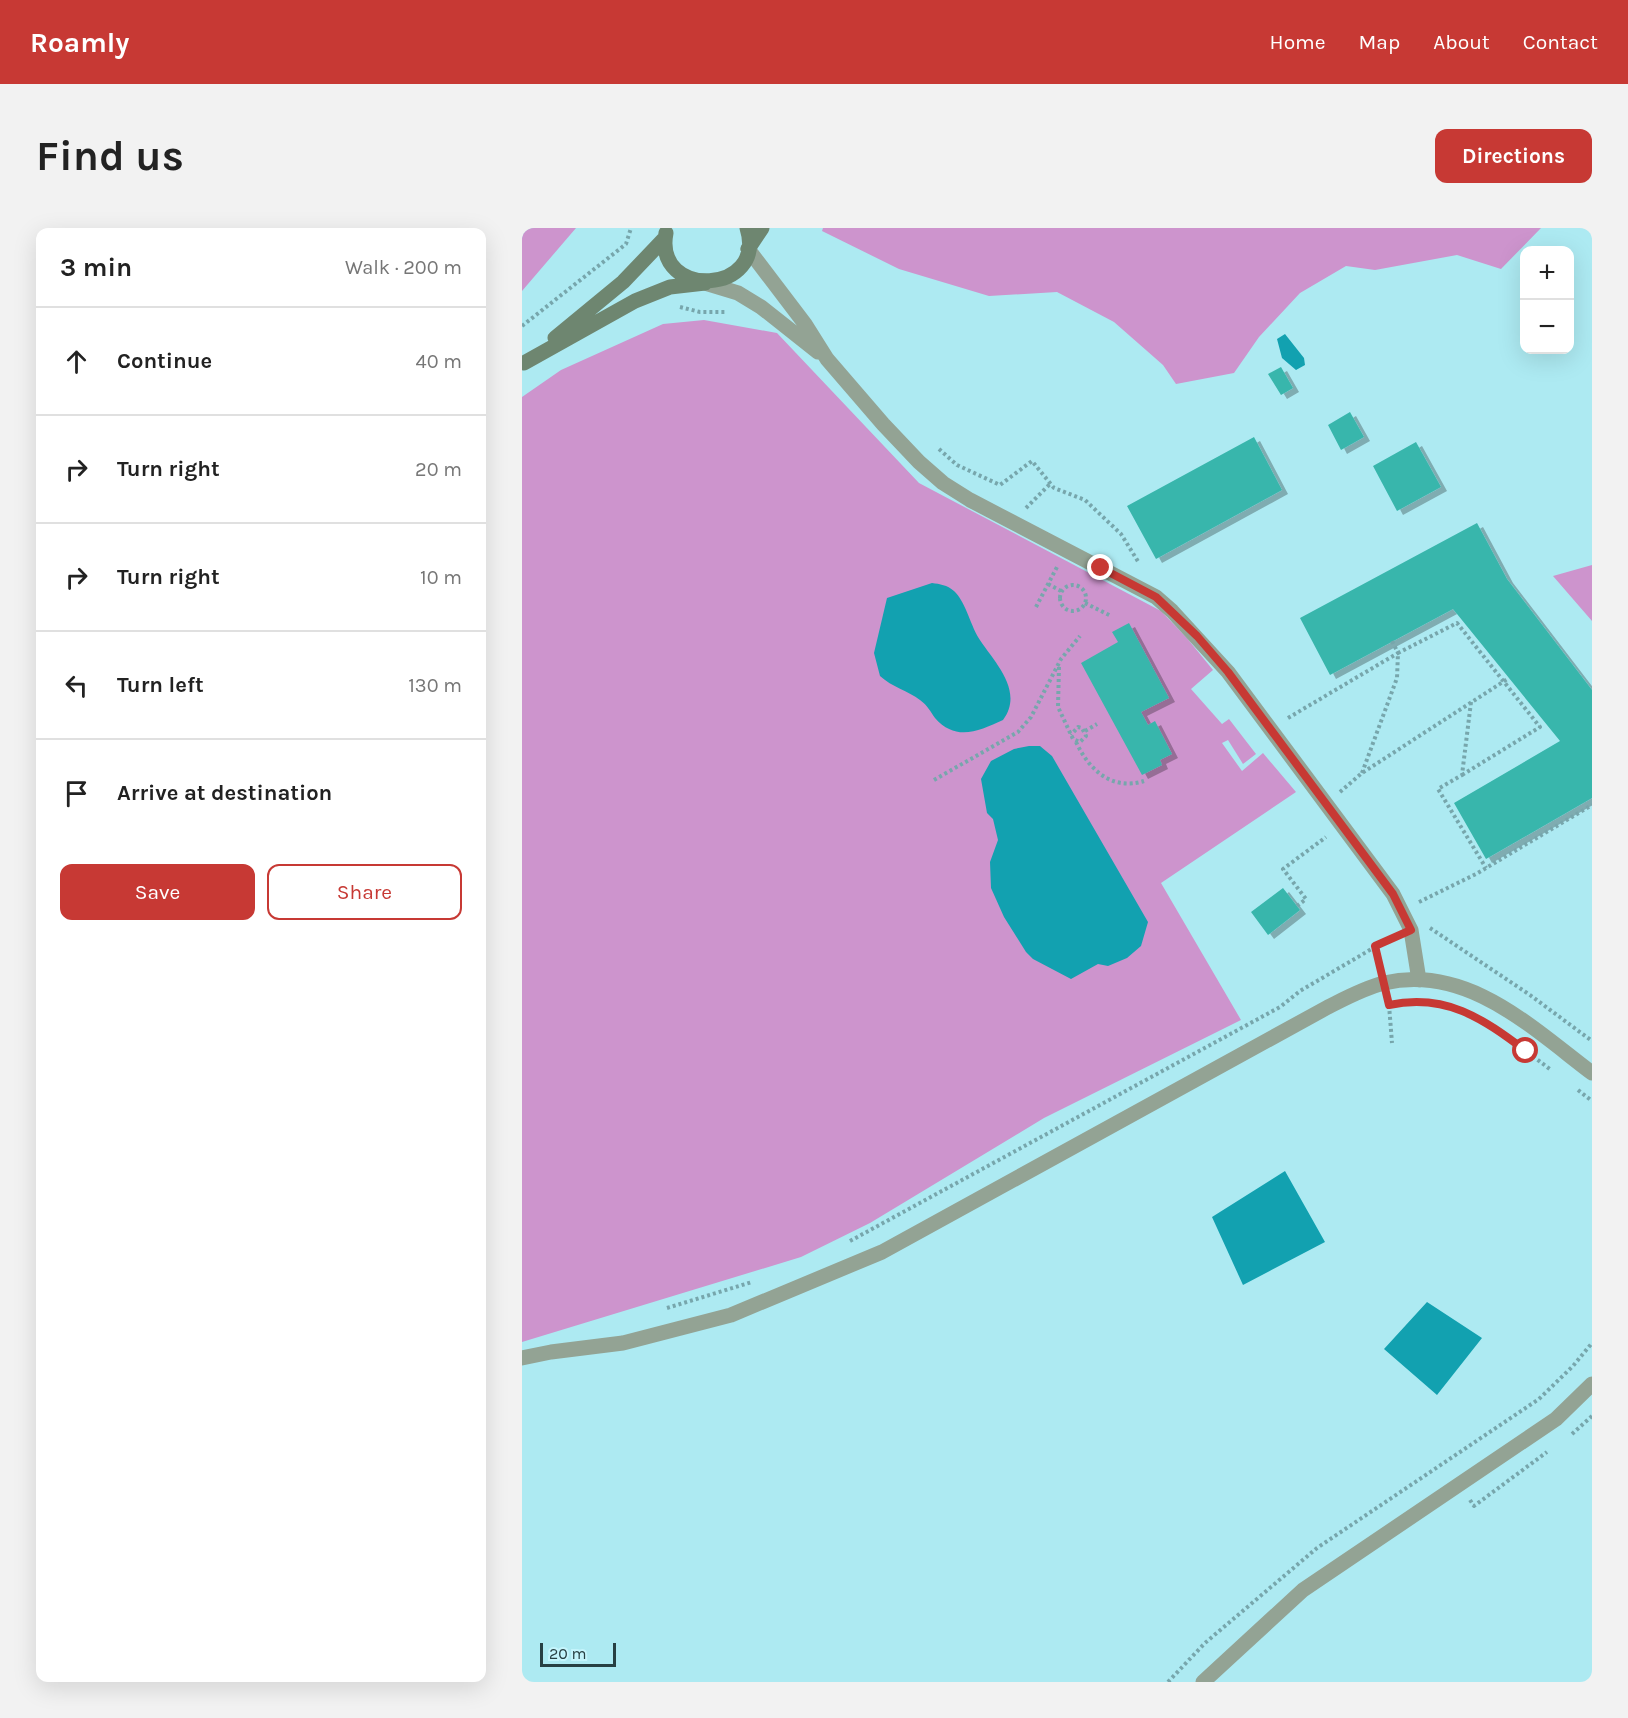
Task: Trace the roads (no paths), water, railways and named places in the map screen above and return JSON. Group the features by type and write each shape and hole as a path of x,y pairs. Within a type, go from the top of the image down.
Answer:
{"main road":[{"path":"747,228 748,249"},
{"path":"523,364 635,301 670,287 720,281 733,274 743,263 748,249 762,228"},
{"path":"666,233 666,251 672,263 680,273 705,283"},
{"path":"523,364 623,282 666,233"}],"street":[{"path":"748,249 805,324 827,359 889,430 943,483 970,500 1156,597 1172,611 1228,672 1393,894 1411,930 1419,980"},
{"path":"705,283 738,293 761,307 827,359"},
{"path":"522,1358 623,1343 731,1315 882,1252 1328,1007 1384,983 1419,980 1456,985 1483,995 1516,1016 1592,1073"},
{"path":"1203,1682 1303,1590 1556,1419 1592,1384"}],"water":[{"path":"1285,334 1304,358 1305,365 1296,370 1282,358 1277,339"},
{"path":"932,583 946,586 958,595 978,637 1009,687 1009,709 1003,720 976,731 951,730 935,718 920,700 880,676 874,653 887,598"},
{"path":"1040,746 1052,756 1148,922 1141,946 1127,958 1108,966 1098,964 1071,979 1033,959 1026,952 1004,917 991,888 990,862 998,840 993,819 987,813 981,779 991,761 1014,749"},
{"path":"1285,1171 1325,1242 1243,1285 1212,1217"},
{"path":"1427,1302 1482,1338 1437,1395 1384,1349"}]}
